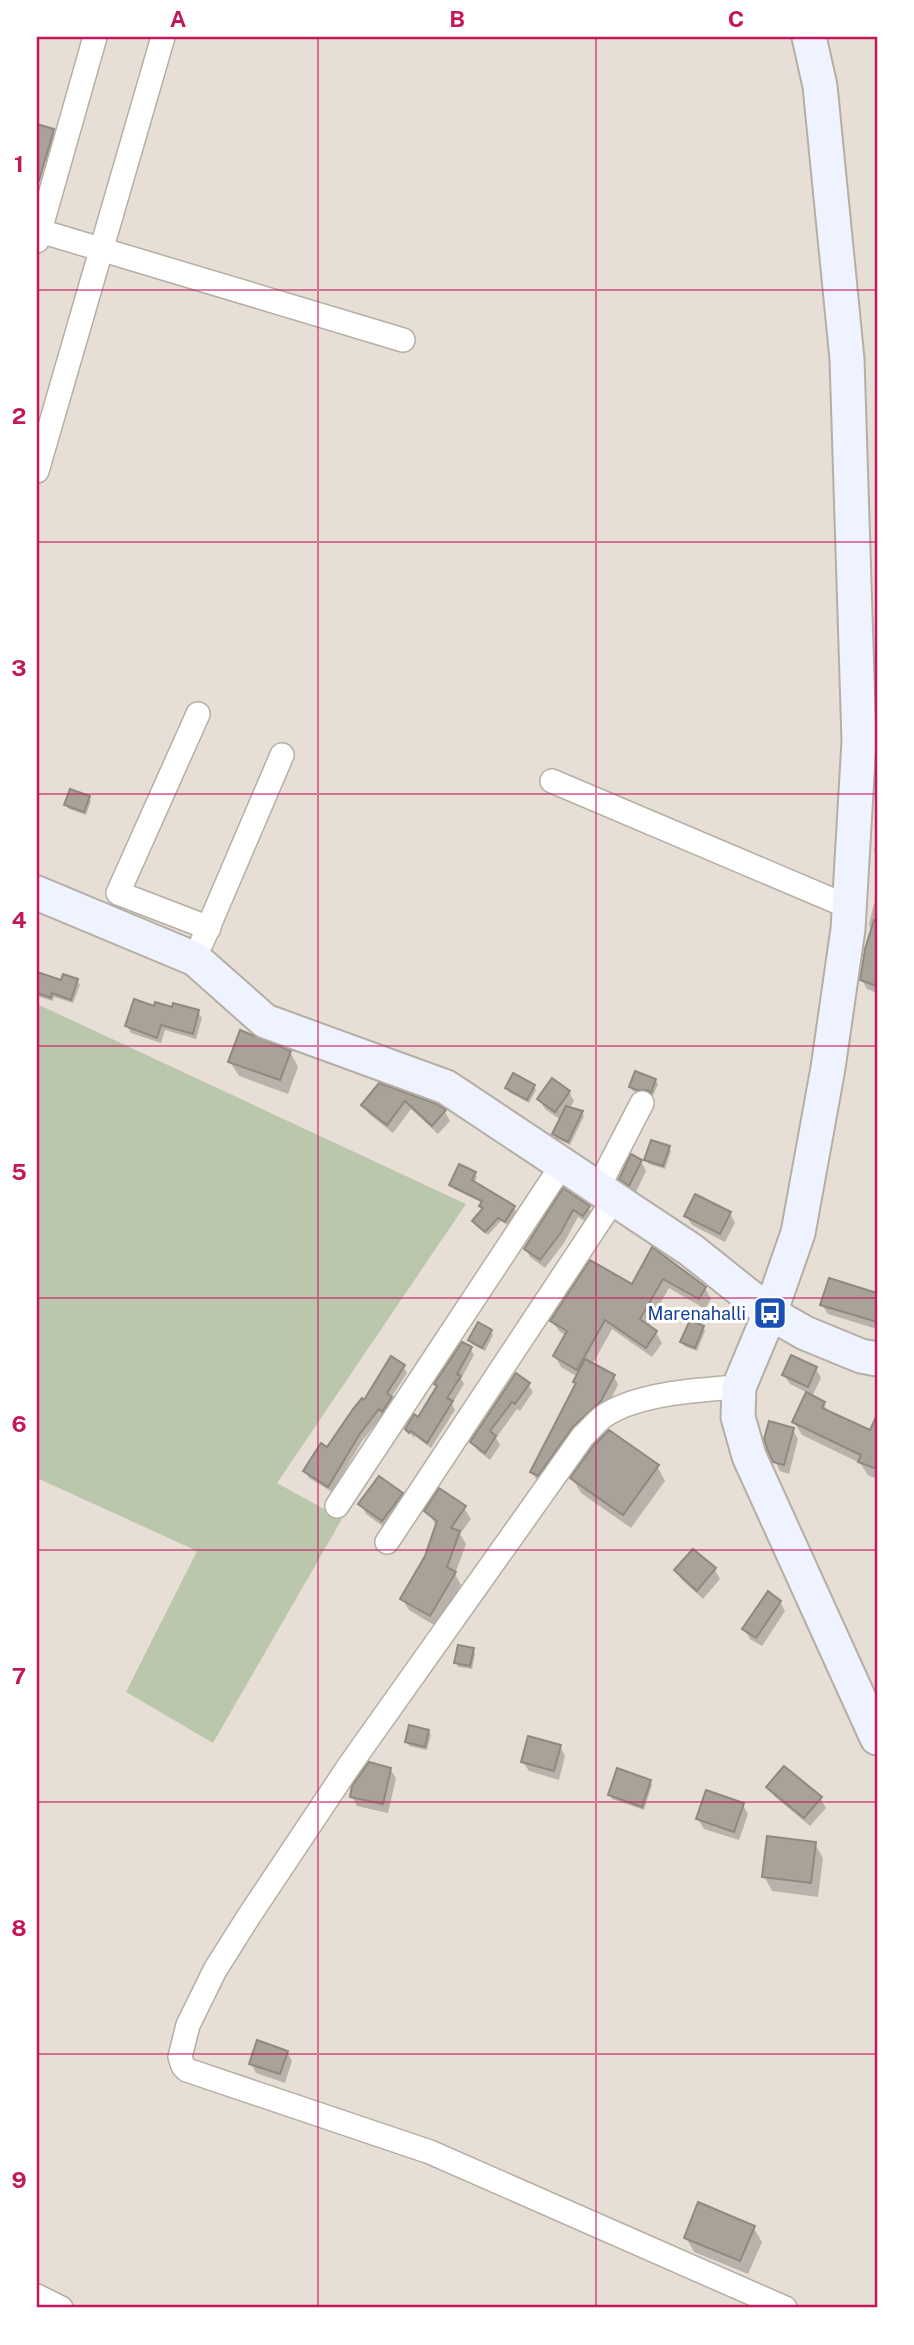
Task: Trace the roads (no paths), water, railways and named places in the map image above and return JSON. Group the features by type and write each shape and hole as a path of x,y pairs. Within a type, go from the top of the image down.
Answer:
{"main road":[{"path":"809,37 820,86 847,359 859,741 849,907 828,1068 798,1233 770,1313 739,1388 738,1417 749,1456 877,1738"},
{"path":"37,893 195,959 265,1021 446,1087 691,1250 770,1313 805,1333 861,1356 877,1359"}],"street":[{"path":"95,37 38,236 101,249 403,340"},
{"path":"37,471 163,37"},
{"path":"198,714 118,893 209,928"},
{"path":"195,959 282,755"},
{"path":"552,781 849,907"},
{"path":"387,1542 606,1193 642,1103"},
{"path":"337,1506 562,1164"},
{"path":"739,1388 656,1396 625,1404 604,1416 583,1436 349,1766 256,1905 210,1981 188,2025 180,2057 187,2070 430,2152 785,2308"},
{"path":"37,2296 61,2308"}],"place":[{"name":"Marenahalli","path":"770,1313"}]}
